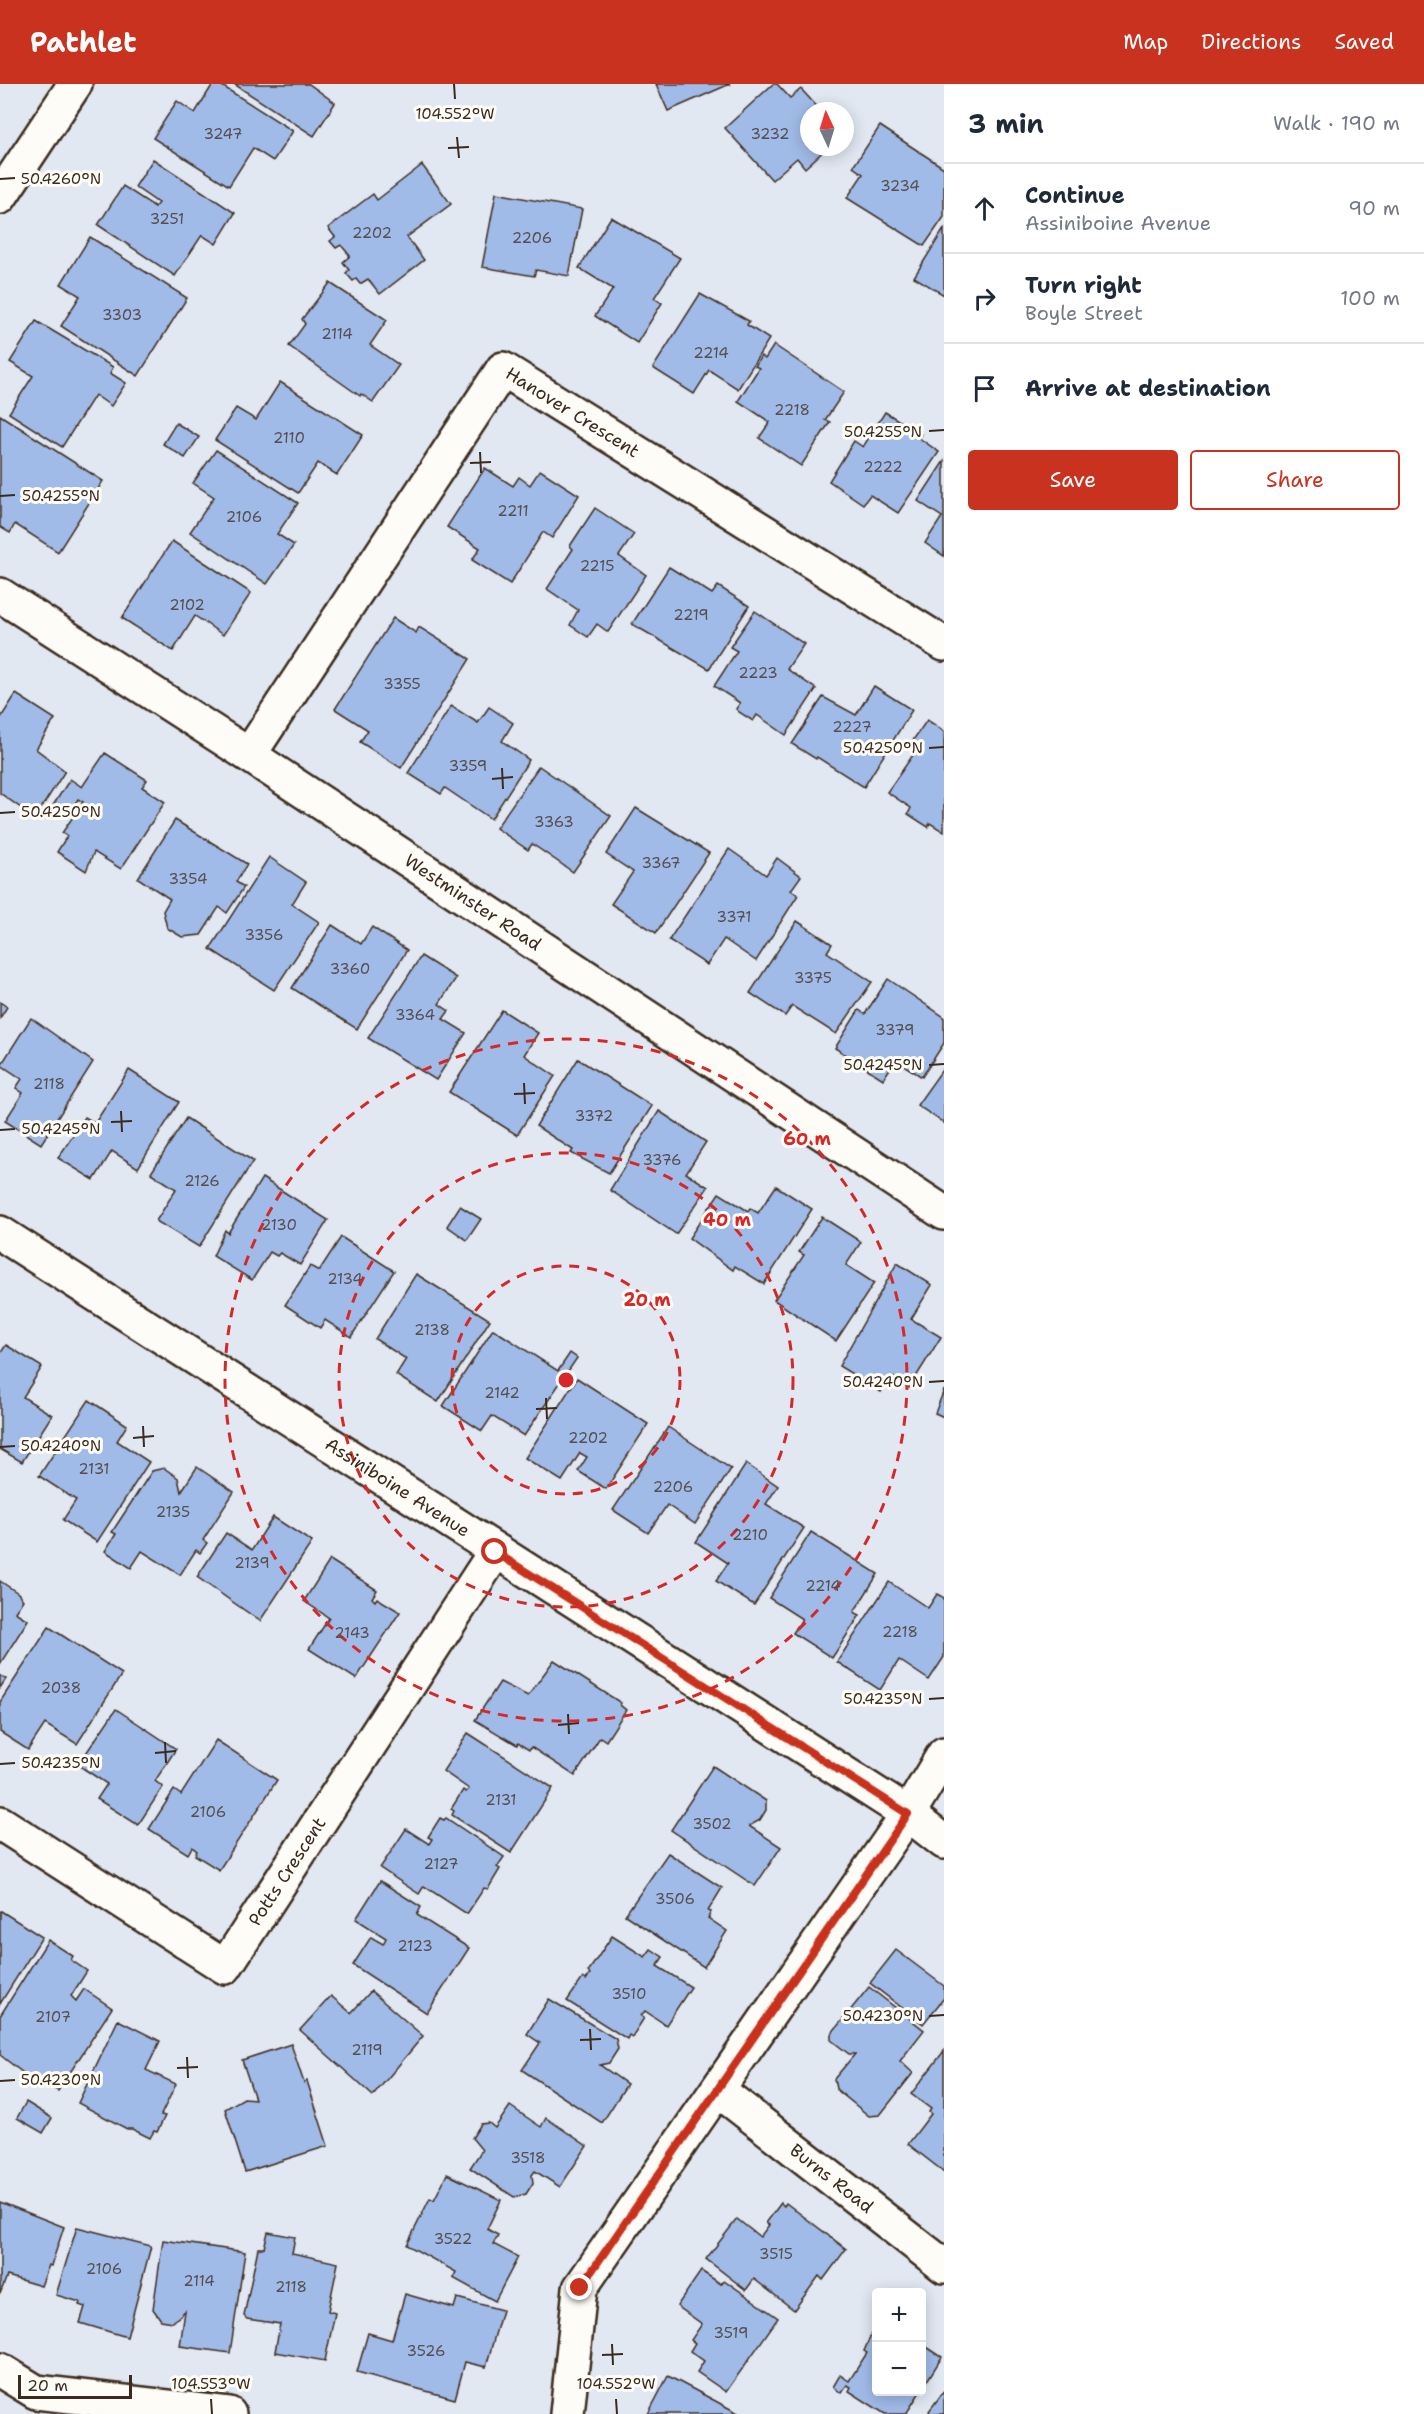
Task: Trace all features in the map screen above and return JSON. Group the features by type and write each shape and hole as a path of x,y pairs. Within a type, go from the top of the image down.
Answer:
{"street":[{"path":"0,197 75,84"},
{"name":"Hanover Crescent","path":"249,755 503,369 944,644"},
{"name":"Westminster Road","path":"0,595 249,755 944,1213"},
{"name":"Assiniboine Avenue","path":"0,1233 495,1552 908,1814 944,1842"},
{"name":"Potts Crescent","path":"0,1823 225,1967 495,1552"},
{"path":"567,2414 580,2288 908,1814 944,1754"},
{"name":"Burns Road","path":"718,2090 944,2266"},
{"path":"0,2370 36,2392 229,2414"}],"building":[{"path":"213,84 219,84 293,131 273,161 253,148 229,186 153,138 177,101 195,113"},
{"path":"234,84 309,84 335,103 314,136"},
{"path":"656,84 730,84 668,111"},
{"path":"773,84 777,84 790,98 801,89 813,102 800,102 800,156 818,156 805,168 797,158 772,180 725,128"},
{"path":"880,126 944,168 944,217 924,246 847,198 863,174 853,167"},
{"path":"153,159 235,213 216,244 202,235 175,276 98,225 123,186 155,207 158,203 135,187"},
{"path":"422,165 451,204 407,237 424,260 380,294 368,279 360,284 356,279 353,281 346,273 349,270 343,262 350,256 341,245 336,248 330,241 335,237 328,228 373,194 377,200"},
{"path":"496,193 582,209 569,276 536,270 534,276 482,267"},
{"path":"611,217 680,258 654,298 662,303 637,343 595,316 613,289 579,268"},
{"path":"944,229 944,295 914,277"},
{"path":"90,237 187,298 138,376 61,326 80,296 61,284"},
{"path":"330,283 387,320 370,345 399,365 373,402 361,394 360,396 289,346 305,324 302,319"},
{"path":"700,294 749,321 747,325 769,339 738,389 709,370 694,394 653,368"},
{"path":"36,321 113,367 110,373 126,383 111,406 95,395 62,447 9,413 33,376 10,362"},
{"path":"774,345 844,392 825,420 830,422 801,466 759,438 770,422 738,401 759,368 755,366 761,356 765,359"},
{"path":"280,382 363,435 337,475 318,463 298,493 215,440 236,408 256,420"},
{"path":"885,412 921,434 919,438 939,452 898,513 870,495 863,504 829,481 854,441 863,447"},
{"path":"0,415 103,481 58,552 15,524 10,533 0,527"},
{"path":"176,423 199,437 185,458 163,444"},
{"path":"216,450 298,503 277,534 294,545 267,584 190,532 214,497 193,483"},
{"path":"944,461 944,556 925,543 942,517 918,501"},
{"path":"485,468 513,486 519,477 530,485 540,470 579,495 552,538 543,532 510,584 472,560 480,548 447,527"},
{"path":"595,508 634,534 619,556 646,575 608,632 597,624 588,637 570,625 578,610 547,589 573,549 570,546"},
{"path":"172,541 251,593 223,635 195,616 173,651 122,618"},
{"path":"669,567 712,594 718,586 749,606 709,669 632,624"},
{"path":"755,611 804,644 787,669 816,689 786,735 757,715 753,721 739,712 736,709 740,703 714,686 737,651 730,647"},
{"path":"393,618 416,633 419,627 470,659 401,768 360,742 368,730 335,709"},
{"path":"874,686 912,710 864,787 792,744 823,697 856,715"},
{"path":"16,694 55,719 36,749 65,771 35,818 0,793 0,719"},
{"path":"451,706 478,723 489,707 513,723 502,741 529,760 491,819 445,788 441,794 408,773"},
{"path":"927,720 944,731 944,832 930,823 928,827 908,814 911,808 887,792 918,748 911,743"},
{"path":"105,753 147,780 142,787 165,802 121,869 94,852 86,871 57,852 67,836 62,833 83,802 78,799 67,816 52,807 70,779 82,787"},
{"path":"539,766 611,816 573,872 532,844 528,850 496,828"},
{"path":"636,808 709,853 656,933 611,904 633,872 606,854"},
{"path":"175,820 247,864 236,882 244,887 227,913 219,907 201,935 182,937 167,928 163,911 170,899 138,878"},
{"path":"729,849 766,875 777,858 801,876 791,890 798,895 756,961 724,939 707,965 669,940"},
{"path":"269,857 306,882 292,904 319,922 274,990 210,949"},
{"path":"797,921 832,944 827,952 872,982 836,1034 792,1006 785,1016 750,993"},
{"path":"332,925 361,944 372,927 407,950 357,1029 292,988"},
{"path":"421,956 456,978 439,1004 449,1011 443,1019 466,1033 436,1080 368,1038"},
{"path":"888,979 944,1017 944,1043 922,1077 896,1060 883,1079 835,1048 859,1010 865,1014"},
{"path":"0,1002 7,1007 0,1018"},
{"path":"502,1010 538,1033 524,1055 555,1076 517,1135 449,1092"},
{"path":"31,1018 93,1062 41,1144 5,1121 23,1093 16,1088 22,1079 1,1065"},
{"path":"578,1059 652,1106 609,1173 571,1153 573,1150 536,1126"},
{"path":"944,1067 944,1123 917,1105"},
{"path":"129,1070 179,1102 138,1168 112,1151 94,1180 58,1158 85,1117 95,1123"},
{"path":"659,1111 706,1142 686,1173 708,1187 676,1234 610,1190"},
{"path":"186,1118 253,1161 199,1247 156,1221 176,1189 151,1173"},
{"path":"262,1178 328,1220 300,1265 280,1253 277,1256 270,1252 252,1280 213,1256 225,1230 228,1233"},
{"path":"776,1186 812,1209 764,1284 735,1266 733,1270 689,1238 719,1193 748,1211 750,1208 758,1213"},
{"path":"460,1206 481,1219 467,1240 447,1226"},
{"path":"822,1217 861,1242 846,1265 874,1283 836,1341 774,1300 804,1255 799,1252"},
{"path":"341,1237 394,1271 351,1337 325,1320 320,1328 285,1305 310,1266 319,1271"},
{"path":"897,1263 932,1285 911,1319 941,1337 909,1388 891,1376 881,1392 839,1366"},
{"path":"416,1274 490,1320 438,1402 396,1375 406,1359 375,1339"},
{"path":"493,1329 558,1371 570,1353 577,1358 524,1436 492,1416 482,1431 443,1406"},
{"path":"6,1345 42,1367 23,1397 52,1415 22,1462 0,1449 0,1354"},
{"path":"577,1378 648,1424 606,1489 578,1471 587,1457 580,1453 562,1481 525,1458"},
{"path":"944,1390 944,1417 935,1413"},
{"path":"89,1400 127,1425 117,1441 149,1462 97,1542 63,1520 76,1500 39,1476"},
{"path":"668,1427 731,1469 695,1524 667,1505 648,1533 613,1510"},
{"path":"746,1464 778,1486 766,1504 804,1528 754,1605 716,1581 728,1563 696,1542"},
{"path":"197,1467 234,1492 203,1540 207,1543 200,1553 196,1550 180,1575 142,1551 131,1568 105,1551 116,1534 112,1532 152,1471 164,1468 178,1478 181,1492"},
{"path":"273,1517 312,1542 260,1621 197,1577 226,1533 252,1550"},
{"path":"811,1532 878,1574 854,1612 860,1615 832,1658 793,1633 802,1619 769,1598"},
{"path":"330,1560 377,1590 372,1598 375,1601 377,1598 400,1612 356,1679 309,1649 329,1618 304,1601"},
{"path":"0,1581 18,1593 23,1600 15,1612 28,1620 0,1664"},
{"path":"889,1582 928,1608 937,1594 944,1598 944,1657 929,1680 899,1660 880,1690 837,1662"},
{"path":"49,1627 122,1674 77,1744 45,1724 28,1750 0,1732 0,1702"},
{"path":"554,1660 621,1703 620,1705 626,1710 606,1741 600,1737 575,1776 531,1747 529,1750 518,1743 517,1745 475,1720 500,1682 528,1696"},
{"path":"0,1675 6,1679 0,1688"},
{"path":"116,1709 176,1749 155,1781 163,1787 138,1825 97,1799 107,1784 78,1765"},
{"path":"468,1733 553,1788 511,1853 452,1815 454,1811 451,1809 463,1790 466,1792 469,1789 443,1771"},
{"path":"216,1740 277,1780 219,1870 195,1855 197,1851 192,1847 188,1854 149,1829 174,1790 181,1795"},
{"path":"713,1766 766,1801 766,1810 760,1820 749,1826 781,1847 755,1886 671,1830"},
{"path":"440,1818 444,1820 446,1818 504,1857 488,1889 484,1888 467,1914 424,1886 419,1894 380,1868 406,1829 429,1844 432,1839 428,1837"},
{"path":"668,1853 722,1888 708,1911 711,1912 708,1918 727,1931 704,1967 625,1915"},
{"path":"380,1881 421,1907 417,1915 469,1948 427,2013 353,1965 371,1937 383,1944 386,1938 356,1919"},
{"path":"0,1912 42,1937 0,2004"},
{"path":"612,1936 645,1957 651,1949 663,1957 657,1966 691,1987 666,2025 645,2011 641,2016 644,2018 632,2037 629,2035 627,2039 567,2001 583,1978 586,1980 590,1974 588,1972"},
{"path":"48,1940 73,1956 71,1960 87,1971 71,1996 76,2001 84,1989 112,2008 58,2091 38,2079 36,2083 0,2055 0,2016"},
{"path":"896,1950 944,1986 944,1998 923,2024 870,1983"},
{"path":"869,1987 924,2030 900,2061 913,2073 880,2115 869,2116 836,2089 834,2079 855,2054 849,2054 831,2040 831,2034"},
{"path":"371,1991 423,2036 373,2096 300,2030 331,1996 351,2013"},
{"path":"549,1999 616,2039 618,2049 609,2063 600,2065 627,2084 602,2123 522,2070 540,2043 527,2034"},
{"path":"118,2020 160,2041 146,2070 176,2084 161,2115 165,2116 157,2132 154,2131 150,2138 132,2129 127,2129 78,2103"},
{"path":"291,2044 304,2083 307,2081 328,2146 245,2172 225,2109 244,2098 255,2099 242,2060"},
{"path":"944,2051 944,2172 908,2144 931,2114 929,2112 931,2109 911,2094"},
{"path":"26,2102 52,2118 43,2133 17,2118"},
{"path":"510,2106 541,2127 546,2118 587,2146 560,2187 535,2171 532,2175 533,2183 526,2194 514,2197 470,2168 482,2150 472,2138 481,2124 489,2123 495,2128"},
{"path":"447,2174 501,2200 487,2229 498,2235 493,2244 518,2257 495,2301 453,2278 456,2272 407,2245 430,2198 434,2200"},
{"path":"0,2202 64,2227 51,2266 49,2265 41,2286 7,2276 0,2294"},
{"path":"781,2203 784,2206 786,2203 846,2249 823,2280 819,2276 794,2310 754,2279 746,2290 706,2259 737,2219 760,2237 769,2225 766,2223"},
{"path":"77,2227 151,2246 127,2337 80,2323 85,2307 79,2305 80,2302 56,2295"},
{"path":"268,2232 295,2237 292,2253 338,2263 328,2311 335,2313 325,2361 275,2352 280,2324 247,2319 244,2316 258,2248 264,2248"},
{"path":"163,2240 245,2252 230,2353 180,2346 185,2311 173,2322 161,2320 153,2309"},
{"path":"701,2271 721,2284 724,2280 778,2318 726,2392 697,2372 704,2361 690,2351 695,2343 691,2340 702,2324 677,2306"},
{"path":"405,2294 454,2308 457,2298 502,2310 486,2367 465,2362 455,2399 357,2372 368,2333 392,2340"},
{"path":"872,2333 872,2396 917,2396 906,2414 885,2414 849,2391 851,2387 847,2385 841,2393 833,2387 840,2375 849,2381 867,2353 864,2351"},
{"path":"926,2347 942,2357 926,2383"},
{"path":"668,2376 740,2414 648,2414"},
{"path":"944,2391 944,2414 931,2414 929,2411"}],"route":[{"path":"495,1552 908,1814 580,2288"}]}
